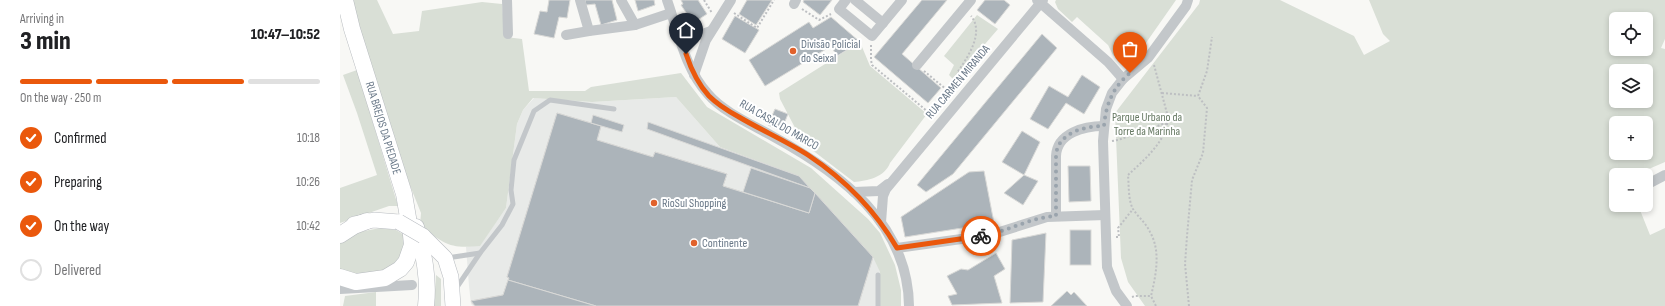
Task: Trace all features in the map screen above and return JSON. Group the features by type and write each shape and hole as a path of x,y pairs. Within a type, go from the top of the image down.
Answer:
{"main road":[{"name":"RUA BREJOS DA PIEDADE","path":"340,276 356,282 385,278 396,272 406,262 412,245 404,194 352,29 345,0"},
{"name":"RUA BREJOS DA PIEDADE","path":"340,3 352,29"},
{"path":"404,194 412,212 423,247 427,284 426,306"},
{"path":"340,229 367,221 386,220 399,222 423,236 445,258 451,277 453,299"},
{"path":"340,235 354,226 367,221"}],"street":[{"path":"507,0 508,34"},
{"path":"580,0 589,31"},
{"path":"622,0 635,25"},
{"name":"RUA CASAL DO MARCO","path":"667,0 694,76 708,95 716,102 749,123 806,154 834,174 854,192 881,222 897,248 904,266 908,283 909,306"},
{"path":"846,0 839,9 872,36 902,0"},
{"path":"855,0 882,23"},
{"path":"917,65 971,0"},
{"path":"1125,304 1116,291 1107,267 1103,141 1106,109 1112,93 1123,79 1148,58 1186,6 1188,0"},
{"path":"1040,1 1108,62 1123,79"},
{"name":"RUA CARMEN MIRANDA","path":"881,222 883,196 892,180 973,85 1040,1"},
{"path":"694,76 702,50 711,31 729,4"},
{"path":"566,35 635,25 671,13"},
{"path":"678,30 694,36 699,36 711,31"},
{"path":"1056,216 1057,146 1066,136 1090,127 1104,126"},
{"path":"1653,182 1665,176"},
{"name":"RUA CARMEN MIRANDA","path":"854,192 879,191 892,180"},
{"path":"897,248 990,235 1042,218 1056,216 1105,215"},
{"path":"340,289 412,285"}],"lane":[{"path":"453,299 480,253 502,225 512,204 514,160 534,111 550,100 614,109"},
{"path":"445,258 480,253"},
{"path":"878,275 878,306"}],"path":[{"path":"729,4 757,28 774,0"},
{"path":"795,2 819,20 839,9"},
{"path":"964,9 973,17 976,25 976,35 974,45 957,73 973,85"},
{"path":"872,36 870,60 872,65 941,123"},
{"path":"1198,96 1207,71 1212,37"},
{"path":"1148,58 1153,62 1168,116 1168,124 1153,151 1128,175 1133,209 1150,232 1155,243 1157,257 1156,276 1151,296 1156,306"},
{"path":"917,65 959,101"},
{"path":"1162,93 1198,96 1207,108 1203,153 1192,180 1187,236 1185,264 1190,306"},
{"path":"1103,141 1118,140 1163,124 1168,124"},
{"path":"1105,238 1119,237 1118,228 1133,209"},
{"path":"1125,304 1135,296 1151,296"}],"shaded area":[{"name":"RioSul Shopping","path":"676,97 720,147 799,176 876,258 880,272 880,306 473,306 471,304 466,247 480,245 506,208 517,124 523,110 534,98 592,102"}],"green space":[{"path":"351,0 377,0 393,34 419,31 422,11 482,2 502,4 505,37 522,39 529,91 585,91 591,87 681,73 707,107 811,168 868,219 880,233 895,265 901,290 901,306 880,306 880,272 873,257 799,176 720,147 676,97 592,102 533,98 523,110 517,124 506,208 480,246 461,247 441,241 420,225 421,213 409,183"},
{"path":"1056,0 1176,0 1134,60 1128,61 1121,60 1113,55 1108,45 1077,17 1072,22 1058,9 1055,2"},
{"name":"Parque Urbano da Torre da Marinha","path":"1200,0 1280,0 1354,36 1364,55 1390,41 1383,34 1369,0 1665,0 1665,39 1661,48 1665,49 1665,162 1651,168 1609,168 1609,212 1641,212 1650,235 1665,228 1665,306 1145,306 1128,282 1121,258 1115,113 1199,4"},
{"path":"977,15 998,29 954,80 949,75 954,65 944,56"},
{"path":"860,42 870,66 927,114 884,172 864,181 854,182 803,143 780,99 779,93"},
{"path":"357,70 398,206 389,206 340,223 340,188 377,175 343,75"},
{"path":"382,228 396,230 406,236 403,258 391,270 386,273 369,276 349,274 340,269 340,242 355,234"},
{"path":"436,275 441,279 441,306 434,306"},
{"path":"376,292 376,306 343,306 345,296"}],"building":[{"path":"549,0 570,0 567,18 559,17 554,38 534,34 540,11 547,12"},
{"path":"585,0 612,0 617,20 601,25 595,4 586,5"},
{"path":"635,0 654,0 655,5 638,11"},
{"path":"681,0 698,0 707,14 693,23 681,5 683,4"},
{"path":"747,0 772,0 756,25 739,14"},
{"path":"804,0 832,0 820,15 803,2"},
{"path":"922,0 947,0 902,54 941,88 928,103 874,57"},
{"path":"985,0 1004,0 1010,5 995,24 977,10"},
{"path":"735,16 759,30 745,53 722,39"},
{"name":"Divisão Policial do Seixal","path":"831,17 860,42 837,56 831,46 765,86 749,60 809,22 813,28"},
{"path":"1042,34 1057,48 953,174 926,192 917,185"},
{"path":"1082,75 1100,87 1084,114 1066,103 1048,129 1030,119 1049,86 1068,97"},
{"path":"775,109 788,114 781,131 768,125"},
{"name":"RioSul Shopping","path":"557,113 601,126 597,140 653,157 655,152 727,174 723,186 809,213 815,193 873,257 858,306 475,306 471,301 503,295 509,278 507,277"},
{"name":"RioSul Shopping","path":"557,113 601,126 597,140 653,157 655,152 727,174 723,186 809,213 815,193 873,257 858,306 596,306 508,280 509,278 507,277"},
{"path":"593,115 624,125 622,132 591,123"},
{"path":"648,122 799,176 810,188 647,129"},
{"path":"1022,131 1040,142 1024,175 1002,162"},
{"path":"1068,166 1090,166 1091,201 1069,202"},
{"path":"751,168 810,188 815,193 809,213 743,192"},
{"path":"984,171 994,223 905,237 901,217 969,172"},
{"path":"1024,175 1038,181 1023,205 1004,193"},
{"path":"1070,230 1091,230 1091,265 1070,265"},
{"path":"1046,233 1043,302 1010,303 1012,240"},
{"path":"996,253 1005,269 994,276 1002,303 952,305 948,296 957,294 947,276 961,269 968,270"},
{"path":"508,280 596,306 475,306 471,301 503,295"},
{"path":"1067,291 1071,295 1074,292 1087,306 1051,306"}],"way so far":[{"path":"981,236 990,235 1042,218 1056,216 1056,150 1059,142 1066,136 1085,128 1104,126 1106,109 1112,93 1130,73"}],"place":[{"name":"Divisão Policial do Seixal","path":"793,51"},
{"name":"RioSul Shopping","path":"654,203"},
{"name":"Continente","path":"694,243"}],"route":[{"path":"686,54 694,76 708,95 724,108 806,154 834,174 854,192 881,222 897,248 981,236"}]}
